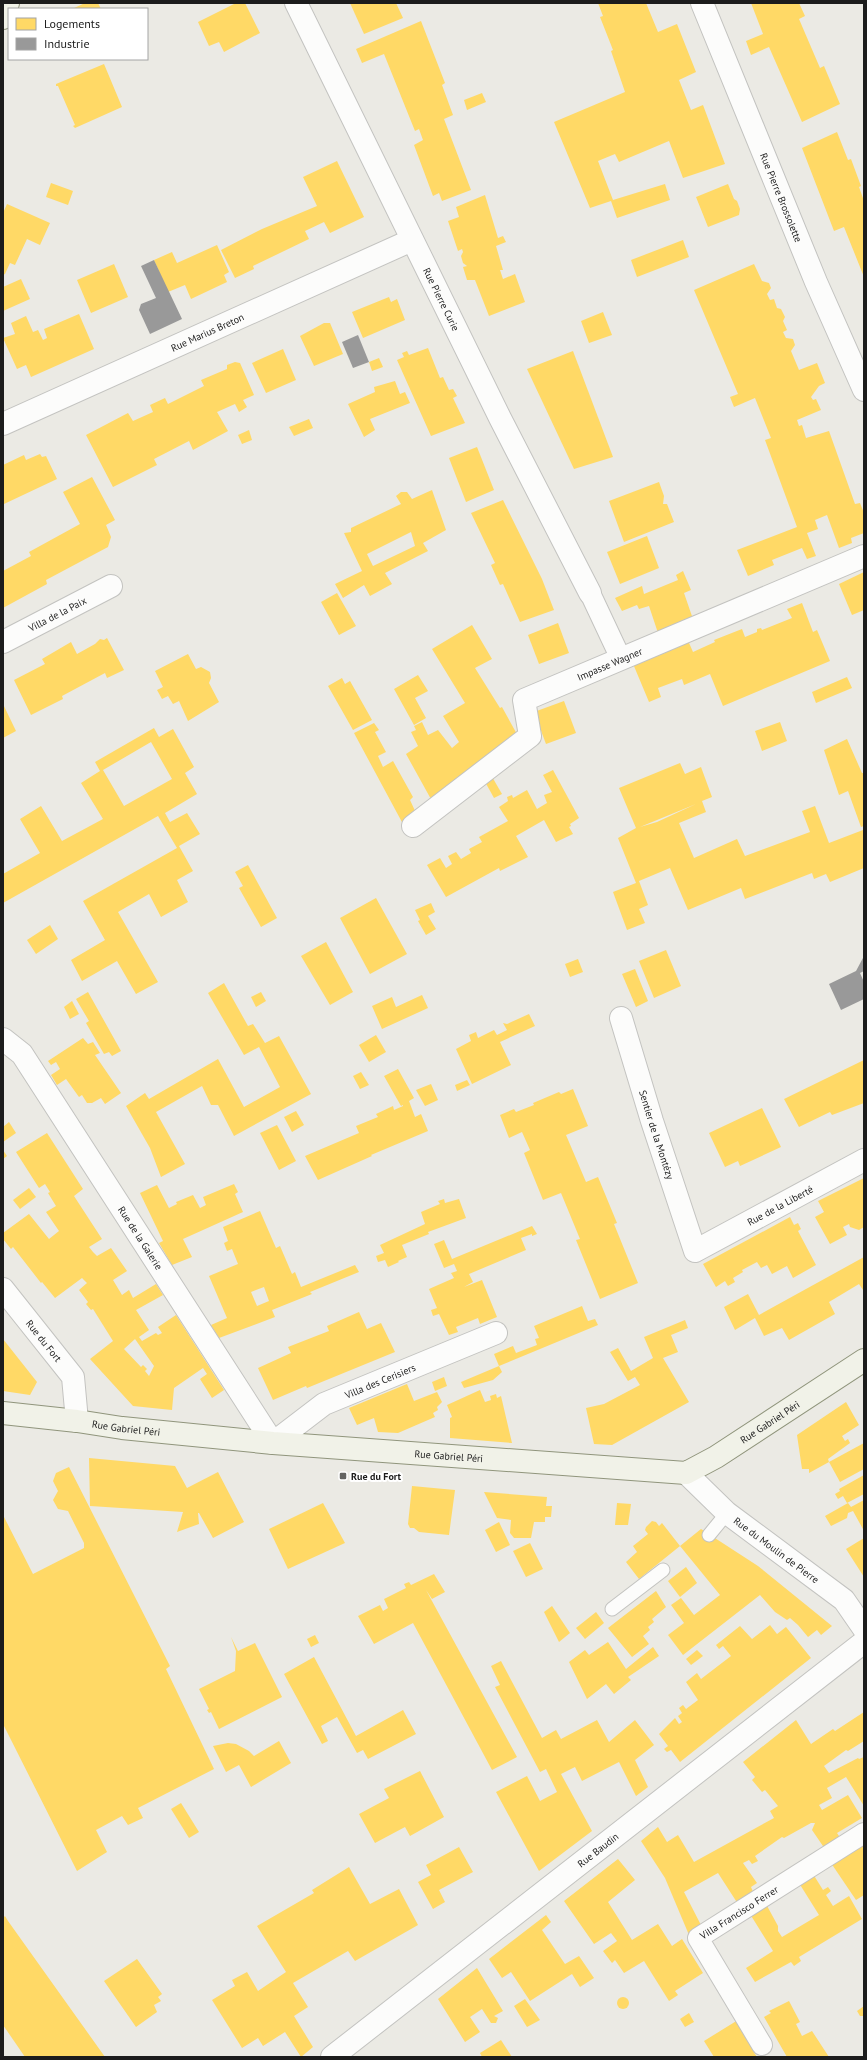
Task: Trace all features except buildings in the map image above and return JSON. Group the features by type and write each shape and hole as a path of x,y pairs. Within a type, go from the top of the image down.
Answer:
{"main road":[{"path":"3,18 8,3"},
{"name":"Rue Gabriel Péri","path":"3,1413 77,1421 122,1428 273,1443 686,1473 716,1457 864,1360"}],"street":[{"name":"Rue Pierre Curie","path":"296,3 412,240 590,593"},
{"name":"Rue Pierre Brossolette","path":"702,3 816,282 864,390"},
{"name":"Rue Marius Breton","path":"3,424 412,240"},
{"name":"Impasse Wagner","path":"413,826 530,736 524,700 864,556"},
{"name":"Villa de la Paix","path":"3,642 111,586"},
{"path":"590,593 620,659"},
{"name":"Sentier de la Montézy","path":"621,1018 652,1121 695,1251"},
{"name":"Rue de la Galerie","path":"3,1039 22,1054 273,1443"},
{"name":"Rue de la Liberté","path":"695,1251 864,1160"},
{"name":"Rue du Fort","path":"3,1289 73,1377 77,1421"},
{"name":"Villa des Cerisiers","path":"273,1443 324,1404 496,1333"},
{"name":"Rue du Moulin de Pierre","path":"686,1473 726,1513 844,1600 864,1629"},
{"name":"Rue Baudin","path":"332,2057 864,1642"},
{"name":"Villa Francisco Ferrer","path":"762,2045 698,1938 864,1833"}],"lane":[{"path":"709,1534 726,1513"},
{"path":"612,1609 663,1570"}],"place":[{"name":"Rue du Fort","path":"343,1476"}]}
